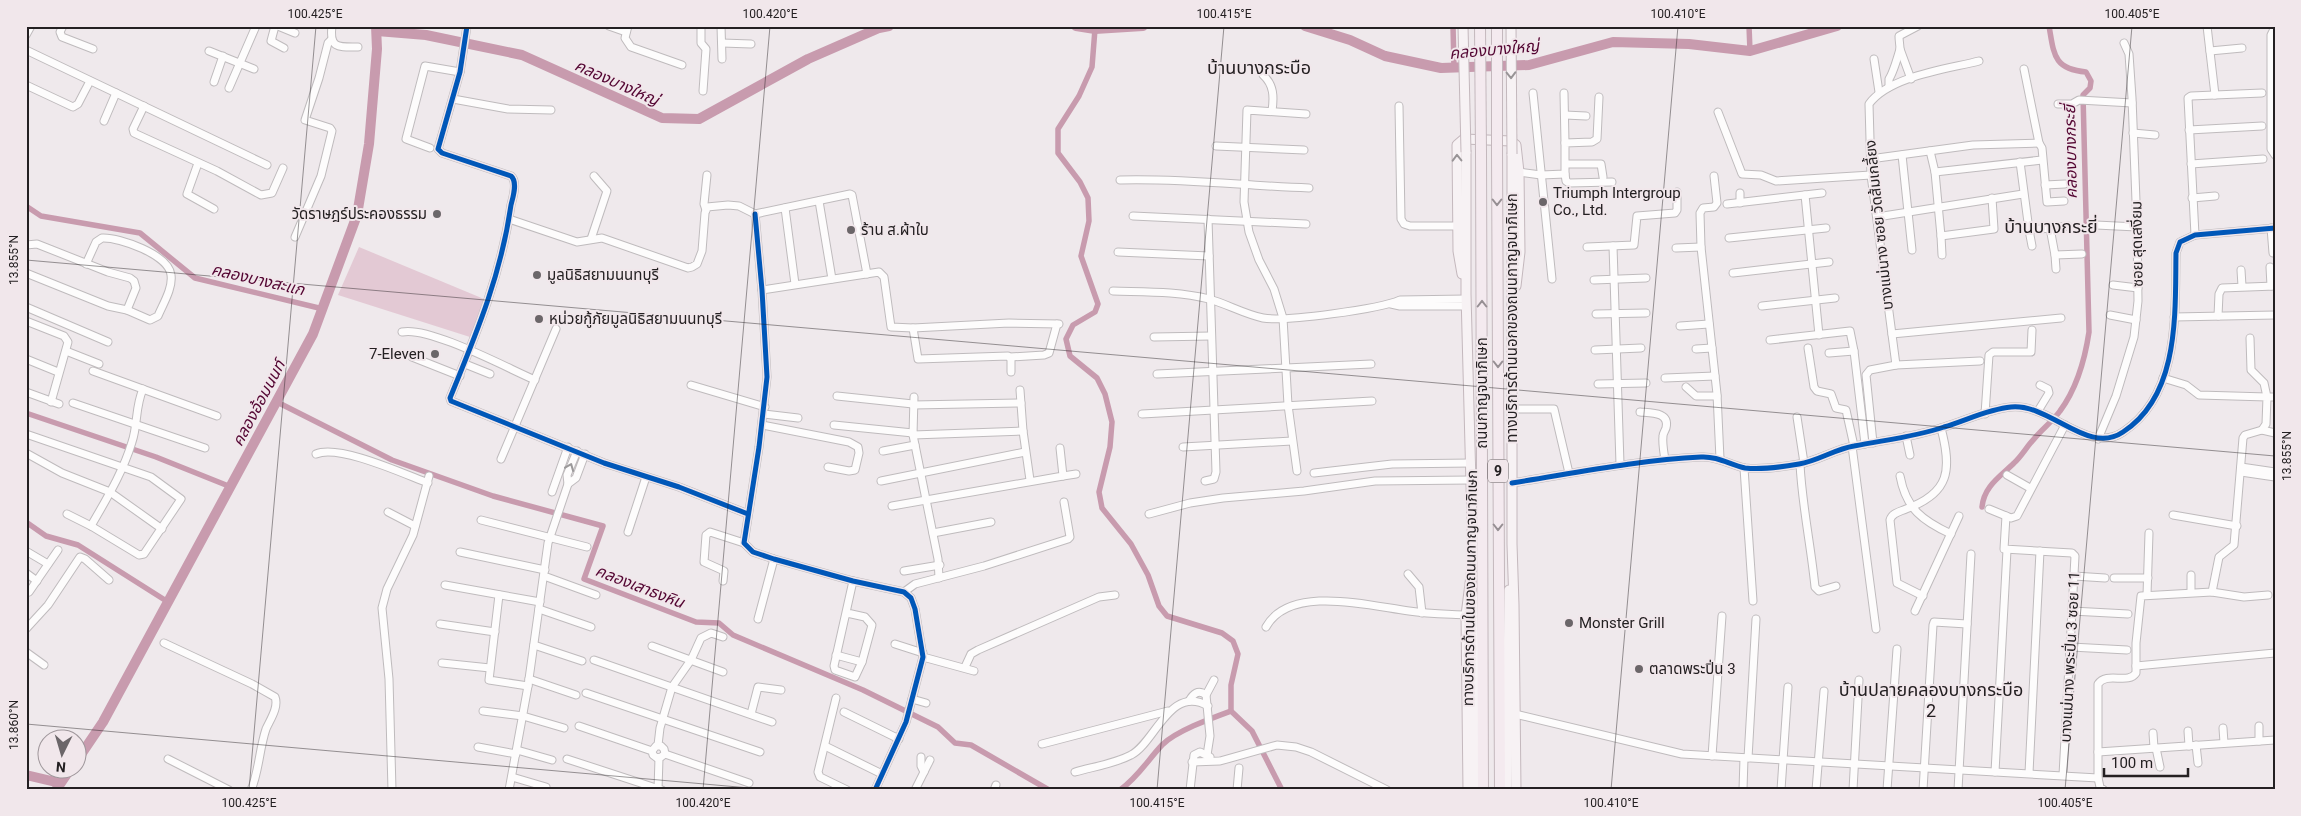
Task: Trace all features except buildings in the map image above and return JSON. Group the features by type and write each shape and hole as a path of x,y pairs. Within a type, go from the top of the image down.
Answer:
{"highway":[{"name":"ถนนกาญจนาภิเษก","path":"1480,26 1484,790"},
{"name":"ถนนกาญจนาภิเษก","path":"1496,26 1500,790"}],"main road":[{"name":"ทางบริการด้านในของถนนกาญจนาภิเษก","path":"1464,26 1466,300 1473,560 1466,615 1468,790"},
{"name":"ทางบริการด้านนอกของถนนกาญจนาภิเษก","path":"1511,26 1512,544 1516,790"},
{"path":"1466,300 1459,259 1457,145 1464,139 1514,142 1517,148 1519,172 1520,252 1512,307"},
{"path":"1507,790 1507,615 1512,544"},
{"path":"1473,560 1475,790"}],"street":[{"path":"26,35 31,26"},
{"path":"63,26 60,32 62,37 93,49"},
{"path":"230,88 256,26"},
{"path":"284,48 271,41 276,26 295,33"},
{"path":"295,238 321,176 332,132 330,128 305,120 328,44 331,40 332,26"},
{"path":"467,26 460,72 439,145 440,152 514,177 515,182 509,219 492,292 471,351 450,398 451,401 577,451 748,514"},
{"path":"609,26 627,29 626,43 631,46 682,65"},
{"path":"701,26 701,43 706,49 703,91"},
{"path":"721,26 722,59"},
{"path":"1911,79 1900,49 1899,36 1918,26"},
{"path":"2207,26 2215,95"},
{"path":"2275,27 2271,35 2270,90 2271,149 2275,155"},
{"path":"331,40 335,45 341,47 358,48"},
{"path":"722,43 751,44"},
{"name":"ซอย สุดเสงี่ยม","path":"2098,439 2120,381 2134,337 2136,320 2138,288 2137,227 2132,103 2129,54 2124,43"},
{"path":"2210,51 2242,48"},
{"path":"1889,87 1889,80 1894,73 1895,61 1900,49"},
{"path":"26,50 267,165"},
{"path":"209,51 254,69"},
{"path":"214,82 223,56"},
{"path":"1874,58 1879,92 1911,79 1979,61"},
{"path":"430,148 406,139 425,66 460,72"},
{"path":"2024,69 2039,143 2042,148 2047,202 2064,201"},
{"path":"1264,75 1270,81 1274,98 1272,111"},
{"path":"26,85 73,107 78,104 90,81"},
{"name":"บางแม่นาง ซอย วัดส้มเกลี้ยง","path":"1879,92 1868,108 1870,159 1896,365"},
{"path":"104,120 116,93"},
{"path":"1533,93 1552,279"},
{"path":"1564,93 1566,181 1569,183 1612,182"},
{"path":"2195,235 2188,98 2191,96 2262,93"},
{"path":"1565,144 1595,142 1599,97"},
{"path":"453,99 508,110 551,110"},
{"path":"2058,104 2072,104 2078,100 2132,103"},
{"path":"144,106 133,129 134,133 197,166 261,195 268,195 283,168"},
{"path":"1399,106 1401,219 1404,224 1410,226 1458,226"},
{"path":"1297,472 1288,405 1283,318 1274,289 1259,260 1248,223 1243,186 1246,112 1248,110 1306,114"},
{"path":"1718,112 1742,174 1763,176 1773,181 1871,175"},
{"path":"1565,115 1586,116"},
{"path":"2189,130 2262,126"},
{"path":"2133,133 2155,134"},
{"path":"1870,159 1973,145 2039,143"},
{"path":"1216,146 1246,149 1304,150"},
{"path":"1930,151 1936,172 1942,255"},
{"path":"176,154 216,171 227,178"},
{"path":"1902,155 1912,250"},
{"path":"2191,164 2263,159"},
{"path":"1936,172 2042,160"},
{"path":"2020,162 2032,246"},
{"path":"1566,164 1601,164 1603,177"},
{"path":"197,166 187,194 214,209"},
{"path":"1519,172 1541,175 1565,174"},
{"path":"509,219 577,242 602,238 688,268 697,264 702,251 707,175"},
{"path":"591,239 607,191 594,176"},
{"path":"1714,176 1717,204 1701,210 1702,247 1717,396 1720,459"},
{"path":"1120,180 1163,179 1243,186 1309,188"},
{"path":"2045,184 2065,184"},
{"path":"1587,247 1634,245 1636,219 1639,215 1676,212 1677,192"},
{"path":"1740,193 1740,203"},
{"path":"1727,204 1822,193"},
{"path":"1877,217 1908,214 1938,206 2024,194"},
{"path":"706,210 707,207 728,205 739,206 755,214 852,195 867,274"},
{"path":"1805,195 1819,335"},
{"path":"2192,198 2215,196"},
{"path":"1941,236 1994,229 1992,198"},
{"path":"819,201 832,279"},
{"path":"785,208 795,284"},
{"path":"744,543 762,425 767,377 755,214"},
{"path":"1133,216 1208,219 1248,223 1306,224"},
{"path":"1205,482 1214,479 1216,476 1208,219"},
{"path":"2096,225 2137,227"},
{"path":"2029,230 2068,226"},
{"path":"1729,238 1826,228"},
{"path":"2050,228 2056,269"},
{"path":"1512,483 1620,464 1704,457 1720,459 1744,468 1802,464 1853,446 1941,428 2010,407 2021,406 2038,411 2098,439 2109,438 2122,434 2146,413 2156,398 2169,352 2174,317 2177,247 2185,238 2195,235 2273,228 2273,253"},
{"path":"26,273 108,306 127,310 150,320 157,318 171,282 169,268 150,253 118,239 98,239 86,264"},
{"path":"27,246 37,244 134,281 136,288 127,310"},
{"path":"1614,246 1620,464"},
{"path":"1676,248 1702,247"},
{"path":"1118,252 1210,256"},
{"path":"2055,255 2082,254"},
{"path":"1733,273 1829,262"},
{"path":"2218,316 2220,290 2225,287 2273,286 2270,267"},
{"path":"2242,270 2242,286"},
{"path":"762,290 879,272 884,277 890,325 895,327 913,328 1009,323 1058,324 1048,353 1044,356 1010,357 918,359 913,328"},
{"path":"1594,280 1646,278"},
{"path":"2113,285 2138,288"},
{"path":"1113,291 1157,292 1211,300 1248,314 1265,318 1283,318 1391,304 1400,306 1466,300"},
{"path":"1762,306 1834,298"},
{"path":"26,307 108,342"},
{"path":"1596,314 1646,313"},
{"path":"2110,315 2136,320"},
{"path":"2174,317 2275,315"},
{"path":"1892,334 2061,318"},
{"path":"26,320 64,336 68,342 51,402"},
{"path":"1680,326 1709,324"},
{"path":"501,459 556,329"},
{"path":"1985,414 1989,355 1993,352 2031,352 2032,330"},
{"path":"1770,340 1850,331 1869,444"},
{"path":"402,332 422,334 471,351 535,380"},
{"path":"1154,336 1211,336"},
{"path":"2250,338 2252,370 2264,383 2271,397 2266,424 2262,430"},
{"path":"1595,350 1641,348"},
{"path":"1696,349 1712,348"},
{"path":"1808,348 1814,387 1817,391 1831,394 1836,408 1846,410 1853,446 1876,629"},
{"path":"66,351 99,364"},
{"path":"1829,353 1854,351"},
{"path":"412,357 460,376"},
{"path":"1010,357 1011,372"},
{"path":"26,358 58,372"},
{"path":"1869,444 1866,375 1870,370 1896,365 1980,361"},
{"path":"465,364 490,374"},
{"path":"1157,374 1371,364"},
{"path":"93,371 217,416"},
{"path":"1665,378 1715,376"},
{"path":"2163,378 2186,385 2199,395 2271,397"},
{"path":"1598,384 1646,383"},
{"path":"691,385 764,410 798,418"},
{"path":"2038,411 2049,393 2048,389 2040,385"},
{"path":"1686,387 1696,396 1717,396"},
{"path":"91,526 124,466 133,440 138,401 143,390"},
{"path":"1020,390 1022,432 1030,480"},
{"path":"26,392 59,404"},
{"path":"838,396 913,402 1021,403"},
{"path":"1142,414 1215,408 1372,401"},
{"path":"913,402 913,434 942,577"},
{"path":"73,403 206,448"},
{"path":"1512,409 1554,409 1569,473"},
{"path":"1640,412 1656,413 1663,416 1666,429 1663,436 1665,460"},
{"path":"1797,417 1802,464 1803,505 1808,522 1815,587 1819,591 1836,586"},
{"path":"1989,509 2014,518 2017,516 2062,423"},
{"path":"762,425 849,442 858,447 859,453 855,470 849,471 828,467"},
{"path":"834,425 913,434 1022,432"},
{"path":"1923,596 1902,586 1896,578 1890,520 1894,514 1913,507 1932,496 1943,482 1948,461 1941,428"},
{"path":"2212,592 2217,560 2219,556 2234,544 2243,438 2245,435 2262,430 2275,433"},
{"path":"26,434 124,466 151,477 181,499 144,554 139,555 67,514"},
{"path":"1906,436 1910,455"},
{"path":"1182,447 1292,441"},
{"path":"883,450 915,445"},
{"path":"552,492 568,447"},
{"path":"1060,448 1063,476"},
{"path":"510,790 529,682 550,537 568,484 567,474 577,451"},
{"path":"316,454 329,452 354,456 429,480 416,526 386,589 382,608 389,680 392,790"},
{"path":"881,481 1025,452"},
{"path":"26,453 62,473 110,492 162,529"},
{"path":"568,484 576,478 586,454"},
{"path":"1314,473 1392,464 1471,463"},
{"path":"1744,468 1754,600"},
{"path":"2241,469 2275,472"},
{"path":"2241,469 2275,477"},
{"path":"892,506 1030,480 1076,474"},
{"path":"2007,475 2030,488"},
{"path":"1900,476 1905,496 1924,520 1951,534"},
{"path":"628,532 646,477"},
{"path":"1150,514 1190,503 1223,498 1304,491 1374,482 1471,480"},
{"path":"904,592 916,584 1068,539 1070,537 1064,502"},
{"path":"388,512 416,526"},
{"path":"2173,515 2237,526"},
{"path":"1915,611 1959,516"},
{"path":"1995,772 2006,550 2003,544 2006,516"},
{"path":"481,520 587,547"},
{"path":"933,533 991,522"},
{"path":"723,581 724,571 704,562 706,535 710,532 744,543 753,552 774,559 853,581 904,592 911,598 915,609 922,655 906,722 875,790"},
{"path":"2147,594 2149,533"},
{"path":"26,550 48,564"},
{"path":"29,592 58,550"},
{"name":"บางแม่นาง พระปิ่น 3 ซอย 11","path":"2006,550 2074,554 2071,647 2063,775"},
{"path":"2029,773 2040,551"},
{"path":"460,552 544,573 596,595"},
{"path":"1958,790 1971,554"},
{"path":"26,629 48,605 80,557 86,559 109,580"},
{"path":"758,619 774,559"},
{"path":"904,571 939,563"},
{"path":"26,573 37,581"},
{"path":"1408,574 1419,587 1422,613"},
{"path":"2191,575 2191,592"},
{"path":"2074,576 2105,578"},
{"path":"2114,578 2148,578"},
{"path":"846,613 865,617 871,622 862,662 855,677 835,670 836,655 853,581"},
{"path":"445,585 499,595 540,606 591,627"},
{"path":"2104,790 2100,787 2098,778 2098,684 2106,678 2134,676 2140,597 2147,594 2191,592 2212,592 2244,597 2268,595"},
{"path":"499,595 489,680 529,682 576,695"},
{"path":"965,667 972,654 978,650 1099,597 1115,595"},
{"path":"1266,627 1280,610 1309,603 1349,602 1422,613 1466,615"},
{"path":"2072,611 2128,614"},
{"path":"1712,756 1722,616"},
{"path":"1742,790 1756,619"},
{"path":"1923,790 1934,622 1967,624"},
{"path":"440,624 495,632"},
{"path":"723,637 711,633 701,638 691,660 672,687 653,755 662,756 749,783"},
{"path":"164,643 228,672 275,697 276,705 260,747 255,780 251,790"},
{"path":"895,644 941,663 965,667 974,671"},
{"path":"534,645 582,661"},
{"path":"652,646 723,672"},
{"path":"2071,647 2127,650"},
{"path":"1887,790 1897,649"},
{"path":"26,652 44,665"},
{"path":"2136,666 2275,653"},
{"path":"836,655 862,662"},
{"path":"594,660 772,722"},
{"path":"442,663 490,668"},
{"path":"1207,754 1210,736 1206,695 1214,680"},
{"path":"1853,790 1859,680"},
{"path":"1781,790 1788,686"},
{"path":"751,714 758,687 781,690"},
{"path":"1816,790 1824,691"},
{"path":"1189,702 1195,693 1199,692 1206,695"},
{"path":"586,693 760,752"},
{"path":"836,698 818,772 820,777 847,790"},
{"path":"1042,744 1168,711 1189,702 1196,701 1208,709"},
{"path":"911,702 926,703"},
{"path":"483,711 523,716 564,728"},
{"path":"1075,772 1130,756 1168,711"},
{"path":"844,712 899,739"},
{"path":"1515,714 1675,753 2098,778"},
{"path":"567,759 659,789 663,747 655,748 579,726"},
{"path":"2259,726 2259,741"},
{"path":"2223,728 2224,743"},
{"path":"2188,731 2198,764"},
{"path":"2154,733 2155,748 2160,767"},
{"path":"2098,752 2275,740"},
{"path":"1192,762 1220,761 1277,745 1296,747 1311,752 1387,790"},
{"path":"828,746 882,774"},
{"path":"478,747 517,752 552,760"},
{"path":"1190,790 1192,762 1197,753 1207,754 1220,761"},
{"path":"921,757 921,766 924,772"},
{"path":"168,759 229,790"},
{"path":"915,790 930,760"},
{"path":"1237,790 1238,768"},
{"path":"512,777 546,787"}],"shaded area":[{"path":"359,247 484,299 470,337 338,295"}],"waterway":[{"name":"คลองอ้อมนนท์","path":"88,744 103,722 313,334 357,215 369,144 377,49 376,26"},
{"name":"คลองบางใหญ่","path":"377,31 426,35 522,55 662,118 699,119 808,59 879,28 889,26"},
{"name":"คลองบางใหญ่","path":"1076,26 1095,29 1143,26"},
{"name":"คลองบางใหญ่","path":"1305,26 1350,40 1385,56 1441,68 1529,65 1613,42 1689,44 1750,51 1837,26"},
{"path":"1453,26 1454,68"},
{"path":"1749,26 1750,51"},
{"name":"คลองบางกระยี่","path":"1982,507 1989,488 2017,460 2037,435 2057,415 2066,402 2079,373 2089,332 2083,95 2090,88 2091,81 2086,72 2061,64 2054,52 2049,26"},
{"path":"1095,29 1092,67 1079,96 1058,129 1058,153 1080,182 1088,198 1089,221 1081,256 1098,304 1095,312 1073,325 1066,339 1070,356 1097,378 1105,394 1112,422 1110,447 1099,492 1102,508 1131,544 1148,575 1159,606 1167,616 1222,633 1233,641 1238,654 1231,685 1231,711 1252,731 1282,790"},
{"name":"คลองบางสะแก","path":"26,206 41,216 140,233 195,278 323,309"},
{"name":"คลองเสาธงหิน","path":"277,402 392,460 493,496 603,526 584,579 696,622 719,623 733,635 863,690 938,727 955,743 971,745 1049,790"},
{"path":"26,413 156,457 231,487"},
{"path":"26,522 46,536 78,545 168,602"},
{"name":"คลองเสาธงหิน","path":"1120,790 1132,780 1168,740 1195,725 1231,711"},
{"path":"26,775 60,783"},
{"name":"คลองอ้อมนนท์","path":"56,790 64,778"}],"cycle path":[{"path":"467,26 460,72 438,149 442,153 511,176 515,186 507,231 487,303 450,398 451,401 604,463 679,487 748,514"},
{"path":"755,214 767,377 759,447 744,543 753,552 774,559 853,581 904,592 911,598 915,609 923,657 906,722 875,790"},
{"path":"1512,483 1630,464 1701,457 1718,459 1752,469 1786,466 1806,462 1847,448 1911,436 2002,408 2011,407 2026,408 2040,413 2082,434 2096,438 2110,438 2123,432 2142,416 2155,397 2165,375 2174,326 2176,253 2180,242 2195,235 2275,228"}],"place":[{"name":"Triumph Intergroup Co., Ltd.","path":"1543,202"},
{"name":"วัดราษฎร์ประคองธรรม","path":"437,214"},
{"name":"ร้าน ส.ผ้าใบ","path":"851,230"},
{"name":"มูลนิธิสยามนนทบุรี","path":"537,275"},
{"name":"หน่วยกู้ภัยมูลนิธิสยามนนทบุรี","path":"539,319"},
{"name":"7-Eleven","path":"435,354"},
{"name":"Monster Grill","path":"1569,623"},
{"name":"ตลาดพระปิ่น 3","path":"1639,669"}],"district":[{"name":"บ้านบางกระบือ","path":"1259,68"},
{"name":"บ้านบางกระยี่","path":"2051,227"},
{"name":"บ้านปลายคลองบางกระบือ 2","path":"1931,700"}]}
